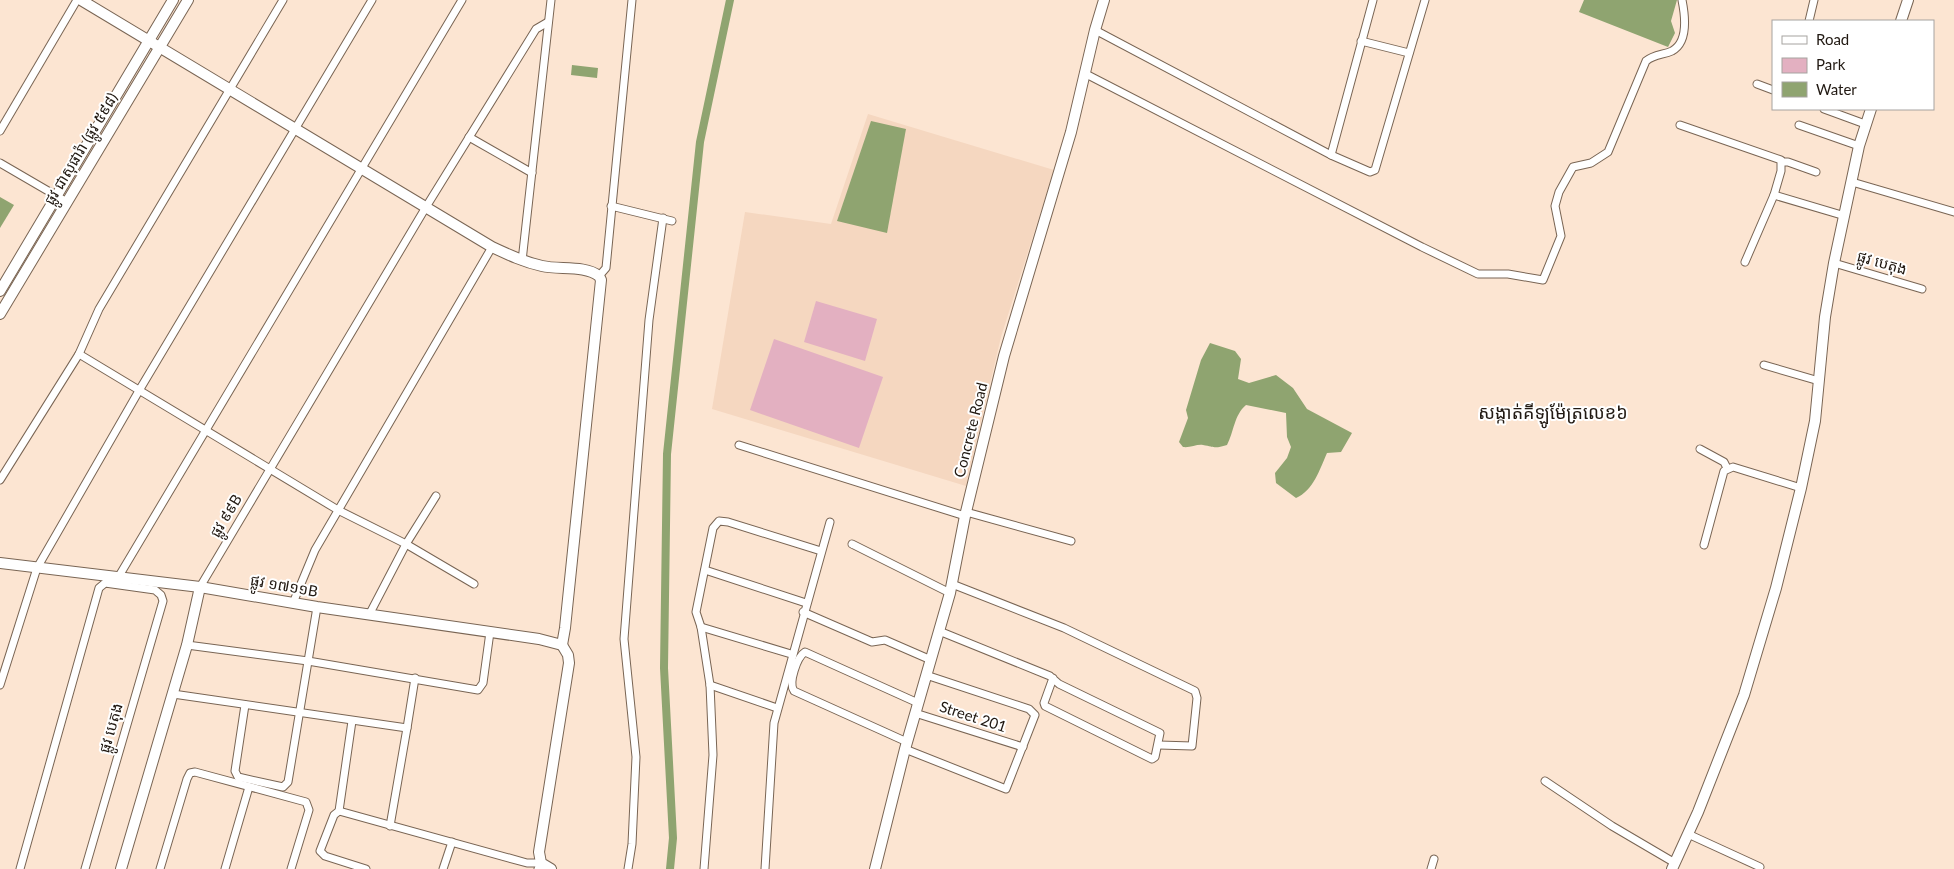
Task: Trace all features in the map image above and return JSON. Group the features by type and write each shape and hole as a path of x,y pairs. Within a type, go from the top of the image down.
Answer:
{"street":[{"path":"0,131 79,0 160,46 492,247 522,262 545,267 586,271 599,276"},
{"name":"ផ្លូវ ជាសុផារ៉ា (ផ្លូវ ៥៩៨)","path":"0,291 173,0"},
{"name":"ផ្លូវ ជាសុផារ៉ា (ផ្លូវ ៥៩៨)","path":"0,314 188,0"},
{"path":"0,480 79,354 99,309 283,0"},
{"path":"0,685 38,568 140,390 372,0"},
{"path":"119,576 462,0"},
{"path":"522,262 550,0"},
{"path":"599,276 606,268 632,0"},
{"name":"Concrete Road","path":"875,869 906,746 951,588 966,514 1004,356 1071,132 1084,73 1104,0"},
{"path":"1331,154 1373,0"},
{"path":"1095,30 1367,171 1375,170 1425,0"},
{"path":"1084,73 1478,274 1508,274 1543,280 1561,236 1555,206 1559,192 1573,167 1591,163 1608,152 1646,61 1654,56 1671,51 1678,45 1684,33 1682,0"},
{"path":"1809,20 1814,0"},
{"path":"1901,20 1908,0"},
{"name":"ផ្លូវ ៩៩B","path":"121,869 187,645 200,587 469,137 536,29 548,22"},
{"path":"1361,41 1409,53"},
{"path":"1757,84 1772,90"},
{"path":"1827,110 1865,124"},
{"path":"1545,781 1673,866 1688,834 1744,695 1776,588 1801,488 1815,421 1825,317 1834,263 1859,146 1871,110"},
{"path":"1680,125 1782,162 1788,162 1816,172"},
{"path":"1798,125 1859,146"},
{"path":"469,137 532,173"},
{"path":"1745,262 1774,195 1782,162"},
{"path":"0,163 67,202"},
{"path":"1852,182 1954,212"},
{"path":"1774,195 1845,216"},
{"path":"612,206 672,221"},
{"path":"628,869 632,844 636,757 624,640 648,329 663,218"},
{"path":"293,603 315,550 492,247"},
{"name":"ផ្លូវ បេតុង","path":"1834,263 1922,289"},
{"path":"540,866 539,852 569,663 566,651 562,645 566,628 589,406 601,280 599,276"},
{"path":"79,354 338,510 406,544 474,584"},
{"path":"1764,365 1819,382"},
{"path":"739,445 966,514 1071,541"},
{"path":"1700,449 1724,462 1727,468"},
{"path":"1704,545 1724,471 1727,468 1733,467 1801,488"},
{"path":"369,615 406,544 436,496"},
{"path":"704,869 713,755 710,685 701,627 696,612 713,528 719,521 728,522 821,551"},
{"path":"766,869 772,738 777,708 830,522"},
{"path":"852,544 951,588 1064,628 1195,691 1198,698 1192,746 1159,746"},
{"name":"ផ្លូវ ១៧១១B","path":"0,563 200,587 562,645"},
{"path":"705,570 806,603"},
{"name":"ផ្លូវ បេតុង","path":"20,869 99,588 105,583 155,590 161,595 163,601 85,869"},
{"path":"245,705 235,771 238,776 283,787 288,782 317,607"},
{"path":"803,612 872,642 885,640 931,660"},
{"path":"701,627 792,654"},
{"path":"939,630 1053,678 1160,733 1157,755 1152,759 1045,706 1044,703 1053,678"},
{"path":"187,645 308,660 478,690 483,683 490,632"},
{"name":"Street 201","path":"906,746 794,691 791,684 800,655 805,652 917,708 1023,747"},
{"path":"906,746 1003,790 1009,785 1035,715 1032,710 926,675"},
{"path":"390,826 415,678"},
{"path":"710,685 777,708"},
{"path":"173,694 407,728"},
{"path":"352,721 339,811 334,815 320,851 325,856 366,869"},
{"path":"160,869 186,779 190,773 195,772 306,802 309,806 292,869"},
{"path":"225,869 249,787"},
{"path":"339,811 551,869"},
{"path":"1688,834 1760,867"},
{"path":"443,869 452,842"},
{"path":"1431,869 1434,859"}],"shaded area":[{"path":"868,114 1054,170 1001,337 966,486 712,409 745,212 831,224"}],"green space":[{"path":"816,301 877,319 865,361 804,342"},
{"path":"774,339 883,377 859,448 750,410"}],"water":[{"path":"1584,0 1677,0 1671,21 1675,33 1668,47 1579,12"},
{"path":"572,65 598,68 597,78 571,75"},
{"path":"871,121 906,129 887,233 837,221"},
{"path":"0,197 14,205 0,228"},
{"path":"1210,343 1235,351 1241,359 1238,379 1249,383 1276,375 1293,388 1307,409 1352,433 1341,452 1327,453 1315,479 1302,495 1296,498 1276,483 1275,473 1287,458 1291,447 1287,437 1286,413 1246,405 1239,414 1227,445 1217,447 1201,445 1183,447 1179,442 1188,418 1186,410 1201,360"}],"waterway":[{"path":"670,869 673,838 664,668 667,454 700,142 730,0"}],"district":[{"name":"សង្កាត់គីឡូម៉ែត្រលេខ៦","path":"1553,413"}]}
